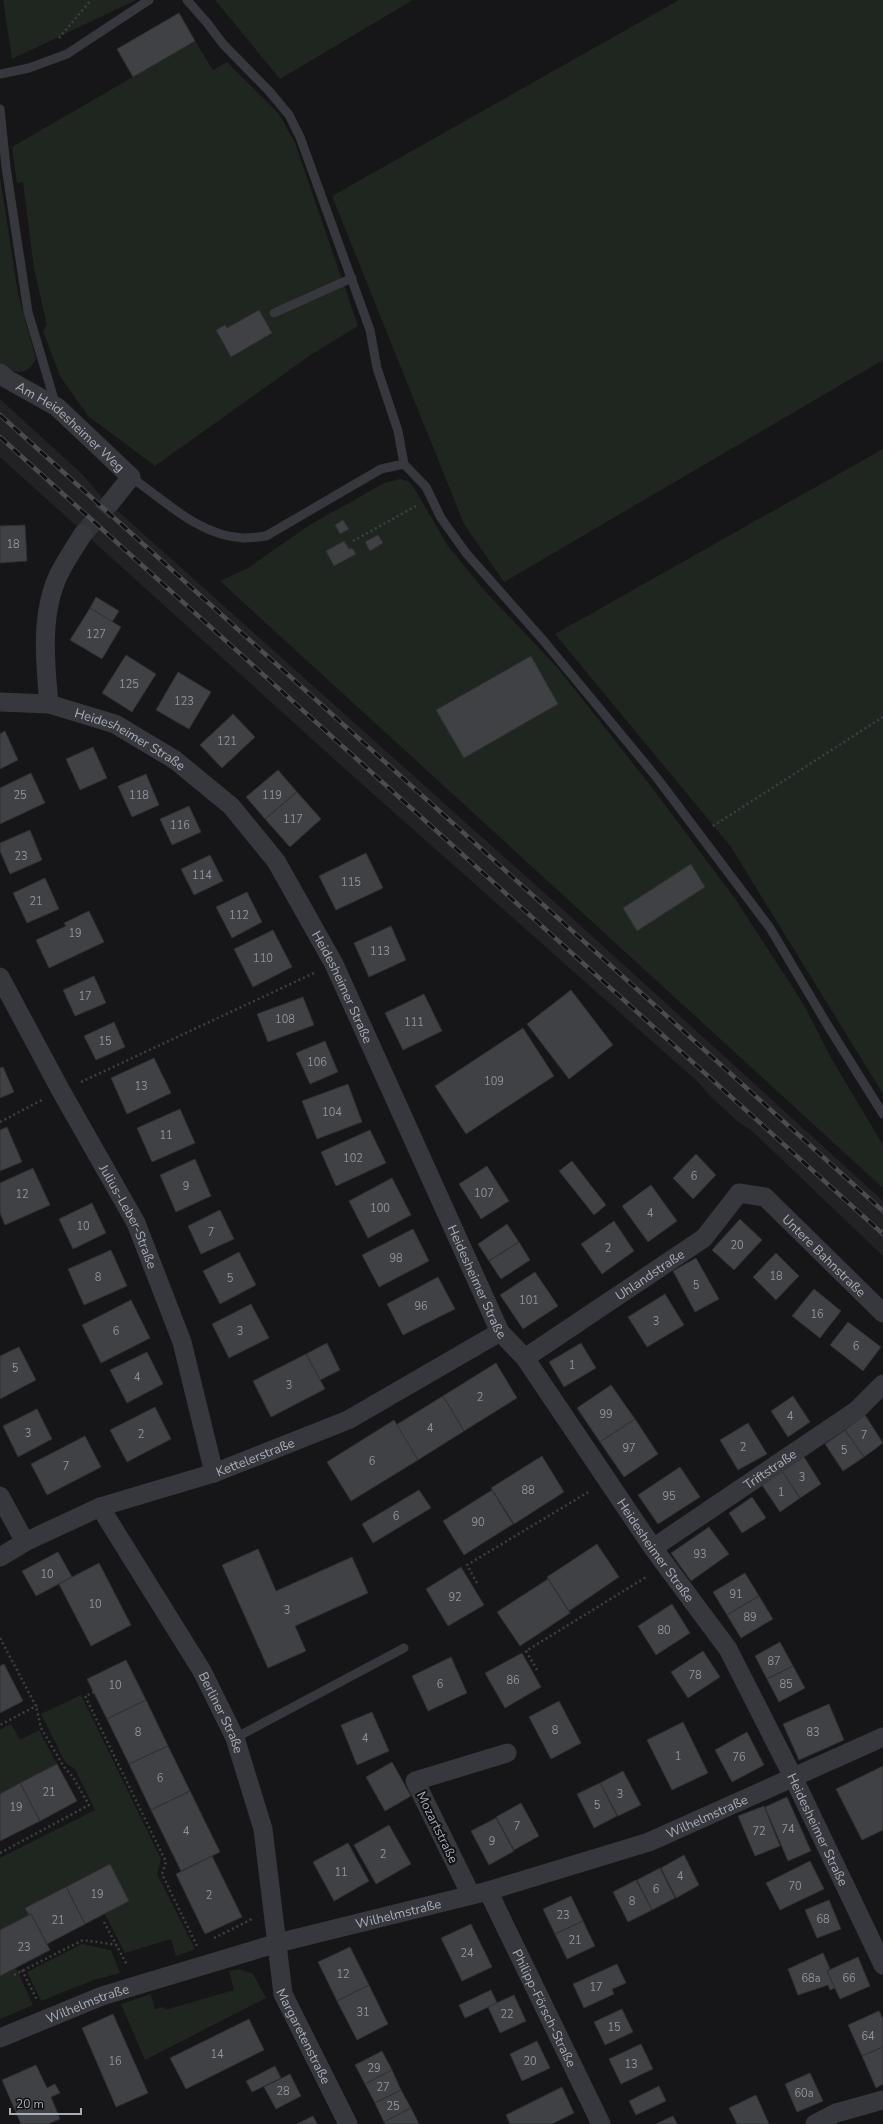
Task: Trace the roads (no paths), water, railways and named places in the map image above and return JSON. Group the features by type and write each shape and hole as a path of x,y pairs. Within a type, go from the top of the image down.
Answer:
{"street":[{"name":"Am Heidesheimer Weg","path":"0,373 7,379 57,407 132,477 111,502"},
{"path":"49,704 45,663 48,613 59,574 83,534"},
{"name":"Heidesheimer Straße","path":"0,702 49,704 115,724 176,760 231,806 276,861 334,964 500,1332 525,1358 653,1548 728,1649 793,1777 883,1965"},
{"name":"Julius-Leber-Straße","path":"0,976 61,1091 136,1223 182,1342 214,1473"},
{"name":"Uhlandstraße","path":"525,1358 704,1238 739,1193 765,1198"},
{"name":"Untere Bahnstraße","path":"765,1198 883,1313"},
{"name":"Kettelerstraße","path":"0,1557 25,1542 100,1507 214,1473 348,1420 500,1332"},
{"name":"Triftstraße","path":"653,1548 857,1410 883,1384"},
{"path":"0,1496 25,1542"},
{"name":"Berliner Straße","path":"100,1507 202,1671 235,1738 263,1829 278,1943"},
{"name":"Wilhelmstraße","path":"0,2038 102,1996 138,1985 278,1943 480,1893 649,1842 883,1737"},
{"name":"Mozartstraße","path":"480,1893 415,1781 507,1753"},
{"name":"Philipp-Försch-Straße","path":"480,1893 601,2124"},
{"name":"Margaretenstraße","path":"278,1943 283,1994 348,2124"},
{"path":"815,2124 836,2113 883,2100"}],"lane":[{"path":"0,74 40,64 67,54 149,0"},
{"path":"187,0 223,44 269,91 289,115 300,137 323,204 352,278 370,330 377,368 398,431 404,464 426,487 441,518 466,553 548,646 657,778 770,928 828,1026 883,1114"},
{"path":"0,109 6,167 28,312 57,407"},
{"path":"274,313 352,278"},
{"path":"132,477 197,524 220,534 244,538 266,536 381,469 404,464"},
{"path":"235,1738 404,1648"}],"tunnel":[{"path":"83,534 111,502"}],"railway":[{"path":"0,415 883,1211"},
{"path":"0,437 883,1234"}]}
